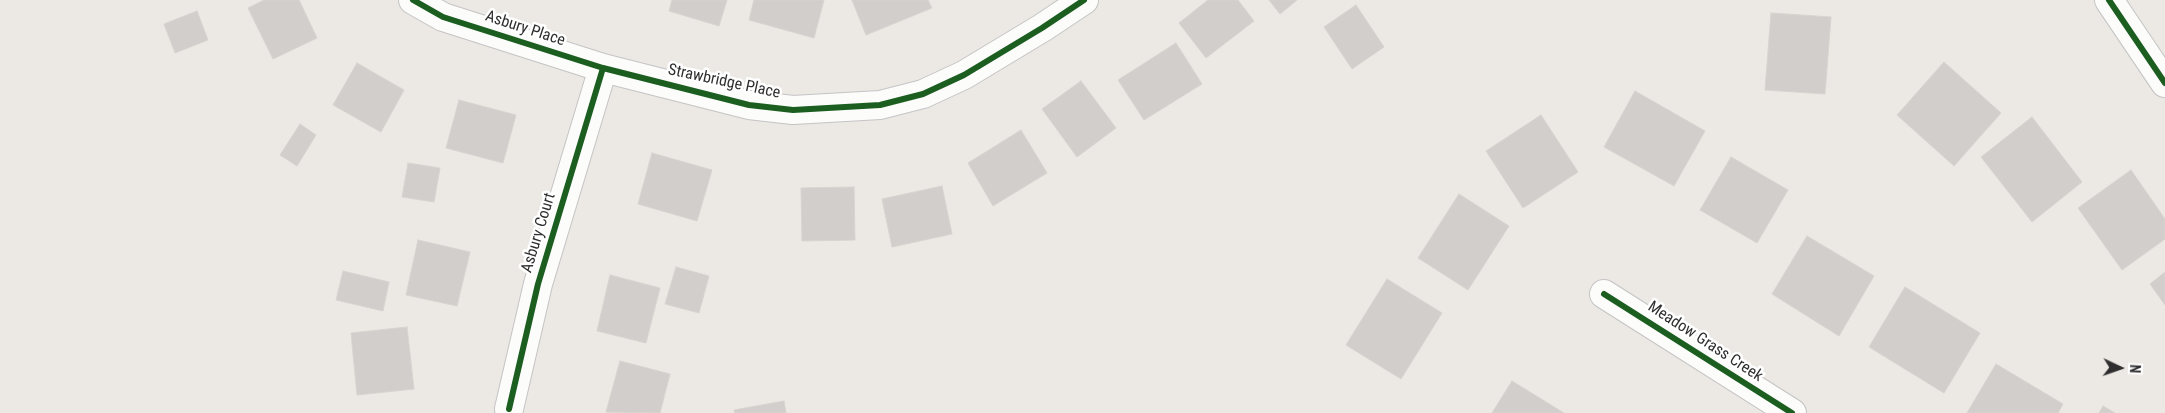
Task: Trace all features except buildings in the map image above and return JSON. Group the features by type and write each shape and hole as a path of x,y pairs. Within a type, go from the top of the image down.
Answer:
{"street":[{"name":"Asbury Place","path":"413,0 443,17 603,68"},
{"name":"Strawbridge Place","path":"603,68 750,105 793,110 880,105 923,94 964,75 1084,0"},
{"path":"2109,0 2165,83"},
{"name":"Asbury Court","path":"508,409 538,284 603,68"},
{"name":"Meadow Grass Creek","path":"1604,294 1792,413"}],"cycle path":[{"path":"413,0 443,17 603,68 749,105 793,110 880,105 923,94 964,75 1084,0"},
{"path":"2109,0 2165,83"},
{"path":"509,409 538,284 603,68"},
{"path":"1604,294 1792,413"}]}
